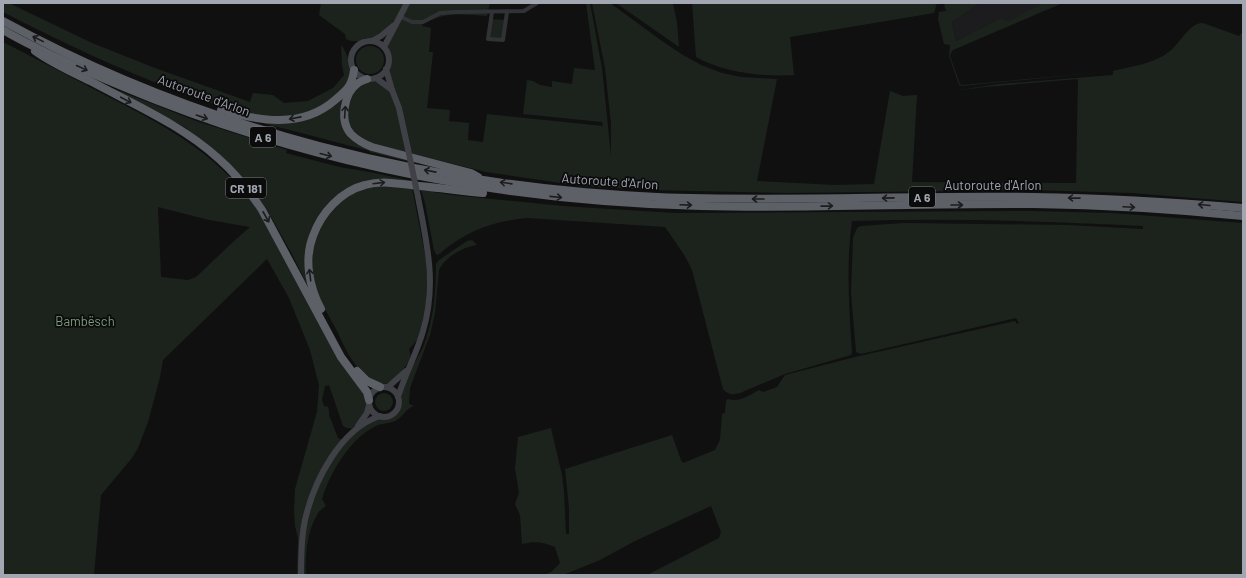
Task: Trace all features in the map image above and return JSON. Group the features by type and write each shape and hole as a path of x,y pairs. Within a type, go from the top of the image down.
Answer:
{"highway":[{"name":"Autoroute d'Arlon","path":"3,21 71,55 177,99 260,128 310,143 384,162 482,180 565,190 704,199 1030,197 1113,199 1243,208"},
{"name":"Autoroute d'Arlon","path":"3,30 21,40 102,77 169,105 231,127 337,158 435,180 517,193 619,202 695,206 1031,204 1121,207 1243,216"},
{"name":"CR 181","path":"21,40 42,56 169,123 220,159 252,195 262,210 341,357 367,392 369,402"},
{"name":"A 6","path":"177,99 194,101 259,119 295,119 312,114 333,102 351,85 354,70"},
{"path":"367,79 357,84 344,109 346,127 358,141 372,147 471,173 482,180"},
{"name":"A 6","path":"384,387 367,381 357,371 345,354 317,302 310,280 308,260 310,242 317,224 331,205 346,194 364,185 385,182 497,195 517,193"}],"main road":[{"path":"384,48 399,16 407,3"},
{"path":"372,41 381,44 389,58 386,69 380,76 367,79 357,74 354,70 351,60 354,49 362,43 372,41 381,36 395,24"},
{"path":"356,429 371,419 393,413 398,406 398,397 407,370 423,332 428,312 430,291 430,263 418,197 400,108 392,90 386,69"},
{"path":"376,78 392,90"},
{"path":"301,575 302,539 305,520 310,502 325,469 336,452 356,429 367,413 373,392 384,387 407,370"},
{"path":"384,387 392,390 398,397"},
{"path":"369,402 373,412 380,416"}],"street":[{"path":"399,16 412,22 423,22 440,13 524,11 537,3"},
{"path":"492,12 488,39 503,40 506,12"}],"shaded area":[{"path":"980,3 1042,3 1008,23 1001,18 956,41 952,22"}],"green space":[{"path":"3,3 9,3 92,43 155,68 250,102 253,93 273,95 284,103 308,101 333,88 344,75 341,45 350,64 350,76 347,84 334,96 313,110 296,116 260,116 221,106 136,75 3,12"},
{"path":"321,3 490,3 487,16 445,16 432,20 430,18 423,22 422,26 431,28 429,52 433,52 427,108 450,110 449,121 469,123 468,140 483,142 487,114 603,126 602,122 523,114 527,80 533,81 540,85 552,87 552,81 572,84 574,68 595,70 586,3 590,3 602,68 611,156 611,124 605,68 592,3 610,3 662,41 701,65 722,73 741,77 777,79 757,181 835,185 874,184 890,91 903,96 917,95 912,182 1076,183 1078,79 952,91 999,84 1113,75 1113,71 1144,64 1165,55 1175,47 1189,29 1203,23 1239,36 1243,32 1243,202 1131,193 1031,190 789,193 651,190 581,186 486,172 373,144 365,140 353,130 348,118 348,111 349,104 358,87 361,84 373,81 382,84 391,90 389,73 391,61 387,41 395,25 373,38 351,41 346,39 345,34 319,15"},
{"path":"616,3 673,3 677,23 679,47"},
{"path":"692,3 937,3 934,13 790,37 794,75 769,75 744,73 731,70 719,67 696,57"},
{"path":"947,3 980,3 952,22 956,41 1001,18 1008,22 1042,3 1063,3 953,50 950,56 960,84 962,85 1105,72 962,86 959,85 949,56 950,45 944,44 938,19 939,12 946,11 944,5"},
{"path":"491,19 506,20 503,40 488,39"},
{"name":"Bambësch","path":"3,42 147,117 189,143 226,173 259,212 362,388 367,406 357,428 376,420 392,418 398,412 401,405 403,386 424,345 430,325 436,284 436,264 439,260 467,241 472,240 477,245 455,253 442,265 439,270 435,313 430,335 410,388 409,404 414,406 408,409 395,421 376,426 356,440 335,468 322,499 326,506 317,515 311,528 306,552 306,575 297,575 298,538 294,512 295,489 317,412 319,385 310,350 289,298 267,259 163,360 148,422 138,448 132,458 101,495 94,575 3,575","holes":["158,207 209,220 250,227 196,277 188,280 161,277","329,385 343,426 356,429 344,441 338,438 329,415 328,407 324,406 322,400 325,386"]},
{"path":"370,46 380,50 384,60 380,70 370,74 360,70 356,60 360,50"},
{"path":"112,88 196,121 287,150 286,153 339,167 418,182 385,180 329,203 314,223 308,241 312,295 292,254 266,208 242,177 186,128"},
{"path":"350,90 344,101 348,135 416,161 415,163 259,122 296,121"},
{"path":"381,186 412,188 426,260 427,278 426,307 418,339 409,349 409,361 404,368 398,376 385,384 375,382 369,378 359,369 351,358 318,295 314,281 312,261 317,234 330,212 340,202 351,195 365,188"},
{"path":"421,190 452,195 563,206 674,213 1031,211 1112,213 1243,223 1243,575 647,575 719,538 721,532 711,506 635,541 600,560 563,575 544,575 551,572 560,563 555,547 539,542 522,544 520,515 515,504 519,493 515,468 518,437 551,428 562,475 566,534 569,534 569,508 565,469 672,435 683,463 715,450 720,440 722,414 725,413 726,401 728,399 736,400 759,390 763,392 777,387 785,375 855,357 1015,321 1017,324 1019,323 1016,318 861,354 856,352 851,293 853,238 857,228 861,226 904,223 1067,225 1143,229 1143,226 998,220 852,221 849,253 851,355 785,374 740,393 733,394 723,389 692,270 685,256 665,227 528,218 503,222 480,229 458,240 438,255 434,250"},
{"path":"384,393 390,396 393,402 390,408 384,411 378,408 375,402 378,396"}]}
